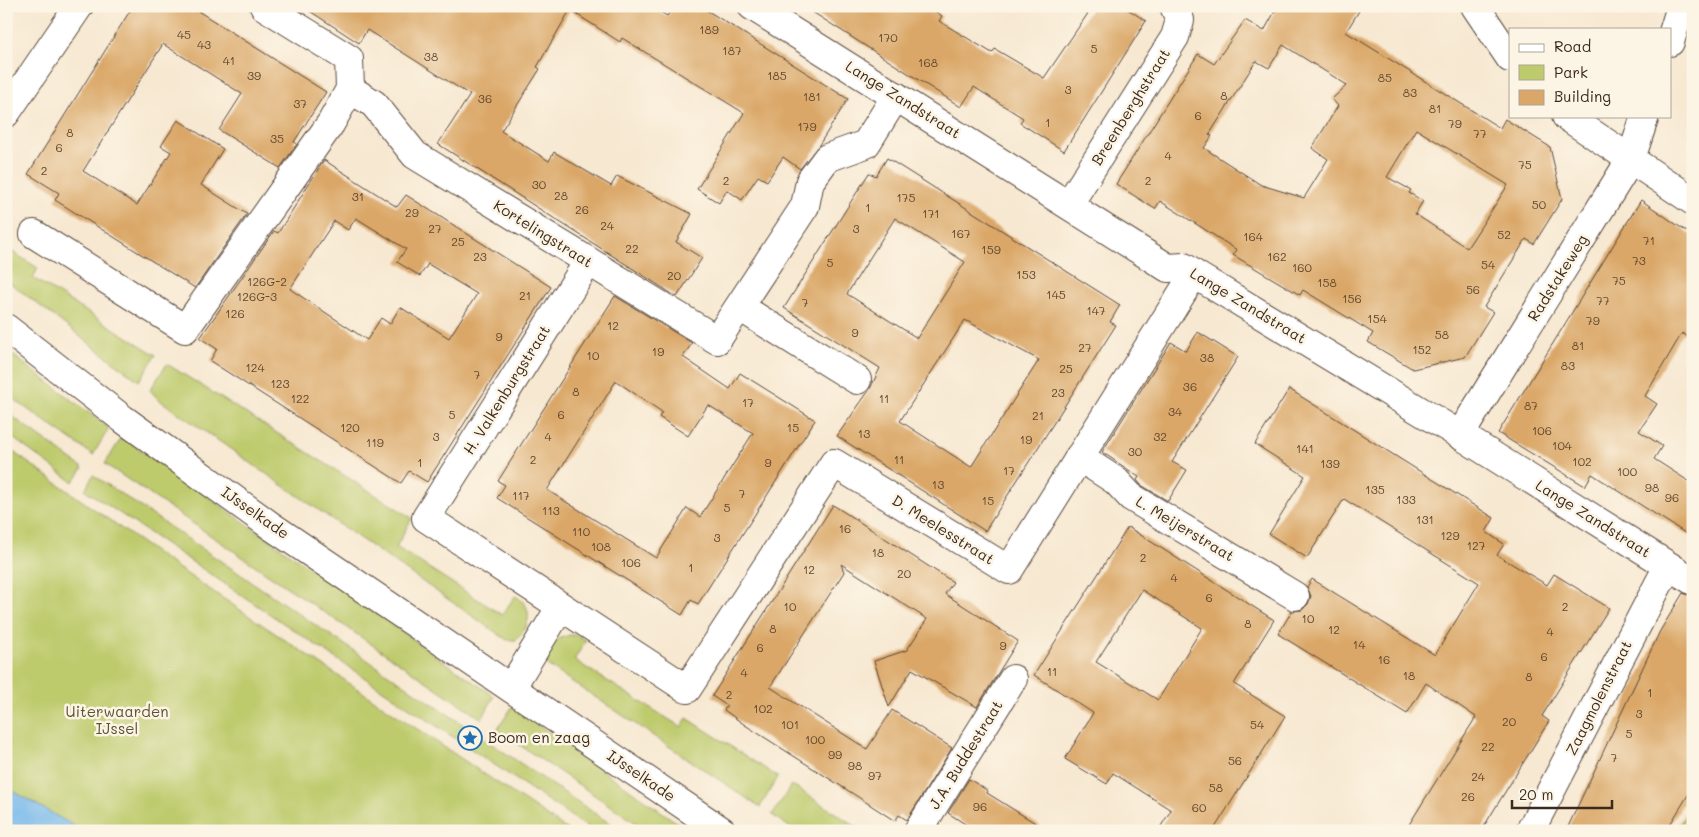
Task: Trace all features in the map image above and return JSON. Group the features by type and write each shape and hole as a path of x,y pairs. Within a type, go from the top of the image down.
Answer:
{"street":[{"path":"6,113 79,6"},
{"path":"34,234 185,329 331,123 350,88 349,60 264,6"},
{"name":"Lange Zandstraat","path":"752,6 1168,268 1184,267 1460,435 1693,581"},
{"name":"Breenberghstraat","path":"1069,204 1175,37 1180,20 1174,6"},
{"path":"1475,6 1509,57"},
{"path":"1672,35 1680,6"},
{"name":"Kortelingstraat","path":"350,88 374,104 415,155 717,340 805,206 810,181 827,158 866,144 896,96"},
{"path":"1569,118 1693,201"},
{"name":"Radstakeweg","path":"1460,435 1631,159 1644,118"},
{"name":"H. Valkenburgstraat","path":"560,608 426,518 588,262"},
{"name":"D. Meelesstraat","path":"560,608 687,689 834,462 1009,570 1194,274"},
{"path":"740,307 857,380"},
{"name":"IJsselkade","path":"6,328 123,420 271,526 722,831"},
{"name":"L. Meijerstraat","path":"1079,457 1116,481 1131,497 1295,596"},
{"name":"Zaagmolenstraat","path":"1530,831 1668,566"},
{"path":"511,688 560,608"},
{"name":"J.A. Buddestraat","path":"918,831 1013,680"}],"green space":[{"path":"6,248 38,268 33,278 156,355 139,381 6,280"},
{"path":"6,350 109,428 93,455 6,394"},
{"path":"167,364 412,518 396,547 502,615 515,596 521,600 526,605 528,617 525,629 521,635 516,640 507,640 158,399 150,390"},
{"path":"6,412 83,468 73,482 6,433"},
{"path":"122,437 494,696 482,719 105,464"},
{"name":"Uiterwaarden IJssel","path":"6,447 166,560 569,831 21,831 6,823"},
{"path":"93,475 621,831 593,831 85,490"},
{"path":"577,635 586,640 574,660 681,727 687,718 778,777 760,807 547,665 550,645 557,639"},
{"path":"512,707 689,831 648,831 497,730"},
{"path":"792,785 863,831 795,831 772,815"},
{"path":"1693,802 1693,831 1675,831"}],"water":[{"path":"6,787 83,831 6,831"}],"building":[{"path":"133,6 190,6 326,92 294,142 297,144 280,168 219,130 242,94 163,44 83,171 137,205 171,152 161,146 178,120 223,149 201,185 247,214 195,288 55,200 59,193 28,174"},
{"path":"302,6 651,6 667,16 674,6 700,6 848,99 819,145 800,169 783,157 767,181 758,176 742,200 727,190 719,203 697,189 744,113 622,38 620,42 570,10 537,67 540,69 501,131 549,161 554,152 611,186 617,176 692,214 676,242 702,258 677,297 438,144 470,95 367,30 359,43"},
{"path":"803,6 928,6 942,16 939,21 992,53 995,49 1044,78 1093,6 1123,6 1146,21 1064,151 1020,123 1023,118 974,87 961,107"},
{"path":"1278,6 1362,6 1346,32 1500,128 1505,119 1550,147 1562,199 1534,244 1526,239 1484,307 1493,312 1465,357 1413,369 1368,342 1373,333 1303,290 1300,295 1233,255 1237,250 1160,201 1155,209 1116,184 1198,54 1214,64 1245,20 1264,31","holes":["1283,45 1347,85 1332,99 1338,106 1312,148 1328,159 1304,198 1261,185 1204,148 1212,136 1209,135 1256,61 1269,68","1416,129 1508,185 1467,248 1415,214 1423,201 1409,193 1411,190 1387,177"]},
{"path":"887,158 1120,305 1110,322 1116,325 985,531 837,436 870,389 880,368 784,308 869,173 876,176","holes":["895,218 965,262 917,338 847,294","965,320 1039,360 971,467 900,421"]},
{"path":"324,160 397,207 406,195 551,287 427,482 409,471 401,483 210,361 217,349 200,338 274,231 278,233","holes":["356,218 406,249 397,262 420,276 428,264 477,294 449,338 400,307 390,324 381,318 367,340 290,289 334,221 348,230"]},
{"path":"1641,200 1693,236 1693,340 1682,333 1645,396 1657,404 1639,431 1662,446 1654,459 1693,484 1693,538 1592,474 1585,486 1498,433"},
{"path":"615,296 692,343 683,357 730,389 740,373 815,420 698,604 691,600 682,615 497,498 505,485 498,481","holes":["616,381 662,412 659,417 688,436 708,405 753,433 700,517 687,508 656,558 547,490"]},
{"path":"1198,332 1238,357 1172,462 1187,470 1168,501 1141,485 1137,480 1139,477 1102,452 1171,342 1186,351"},
{"path":"1289,389 1494,518 1486,532 1504,544 1497,555 1547,585 1554,574 1609,608 1542,716 1549,721 1481,831 1405,831 1476,717 1426,683 1407,714 1278,634 1292,611 1302,610 1308,604 1311,596 1307,587 1312,579 1435,655 1479,583 1344,499 1307,558 1269,534 1305,476 1255,444"},
{"path":"833,505 953,582 945,594 1018,641 977,707 912,669 889,707 874,661 907,650 927,619 841,564 844,572 770,687 867,749 892,710 952,748 907,820 899,815 895,821 745,725 724,710 727,706 712,696"},
{"path":"1128,527 1274,620 1234,684 1285,716 1213,831 1158,831 1171,810 1113,773 1107,784 1065,759 1093,713 1034,675","holes":["1142,590 1202,628 1158,700 1096,662"]},
{"path":"1683,593 1693,597 1693,787 1666,831 1566,831 1660,631"},
{"path":"969,779 988,791 987,793 1048,831 976,831 948,813"}],"place":[{"name":"Boom en zaag","path":"470,738"}]}
